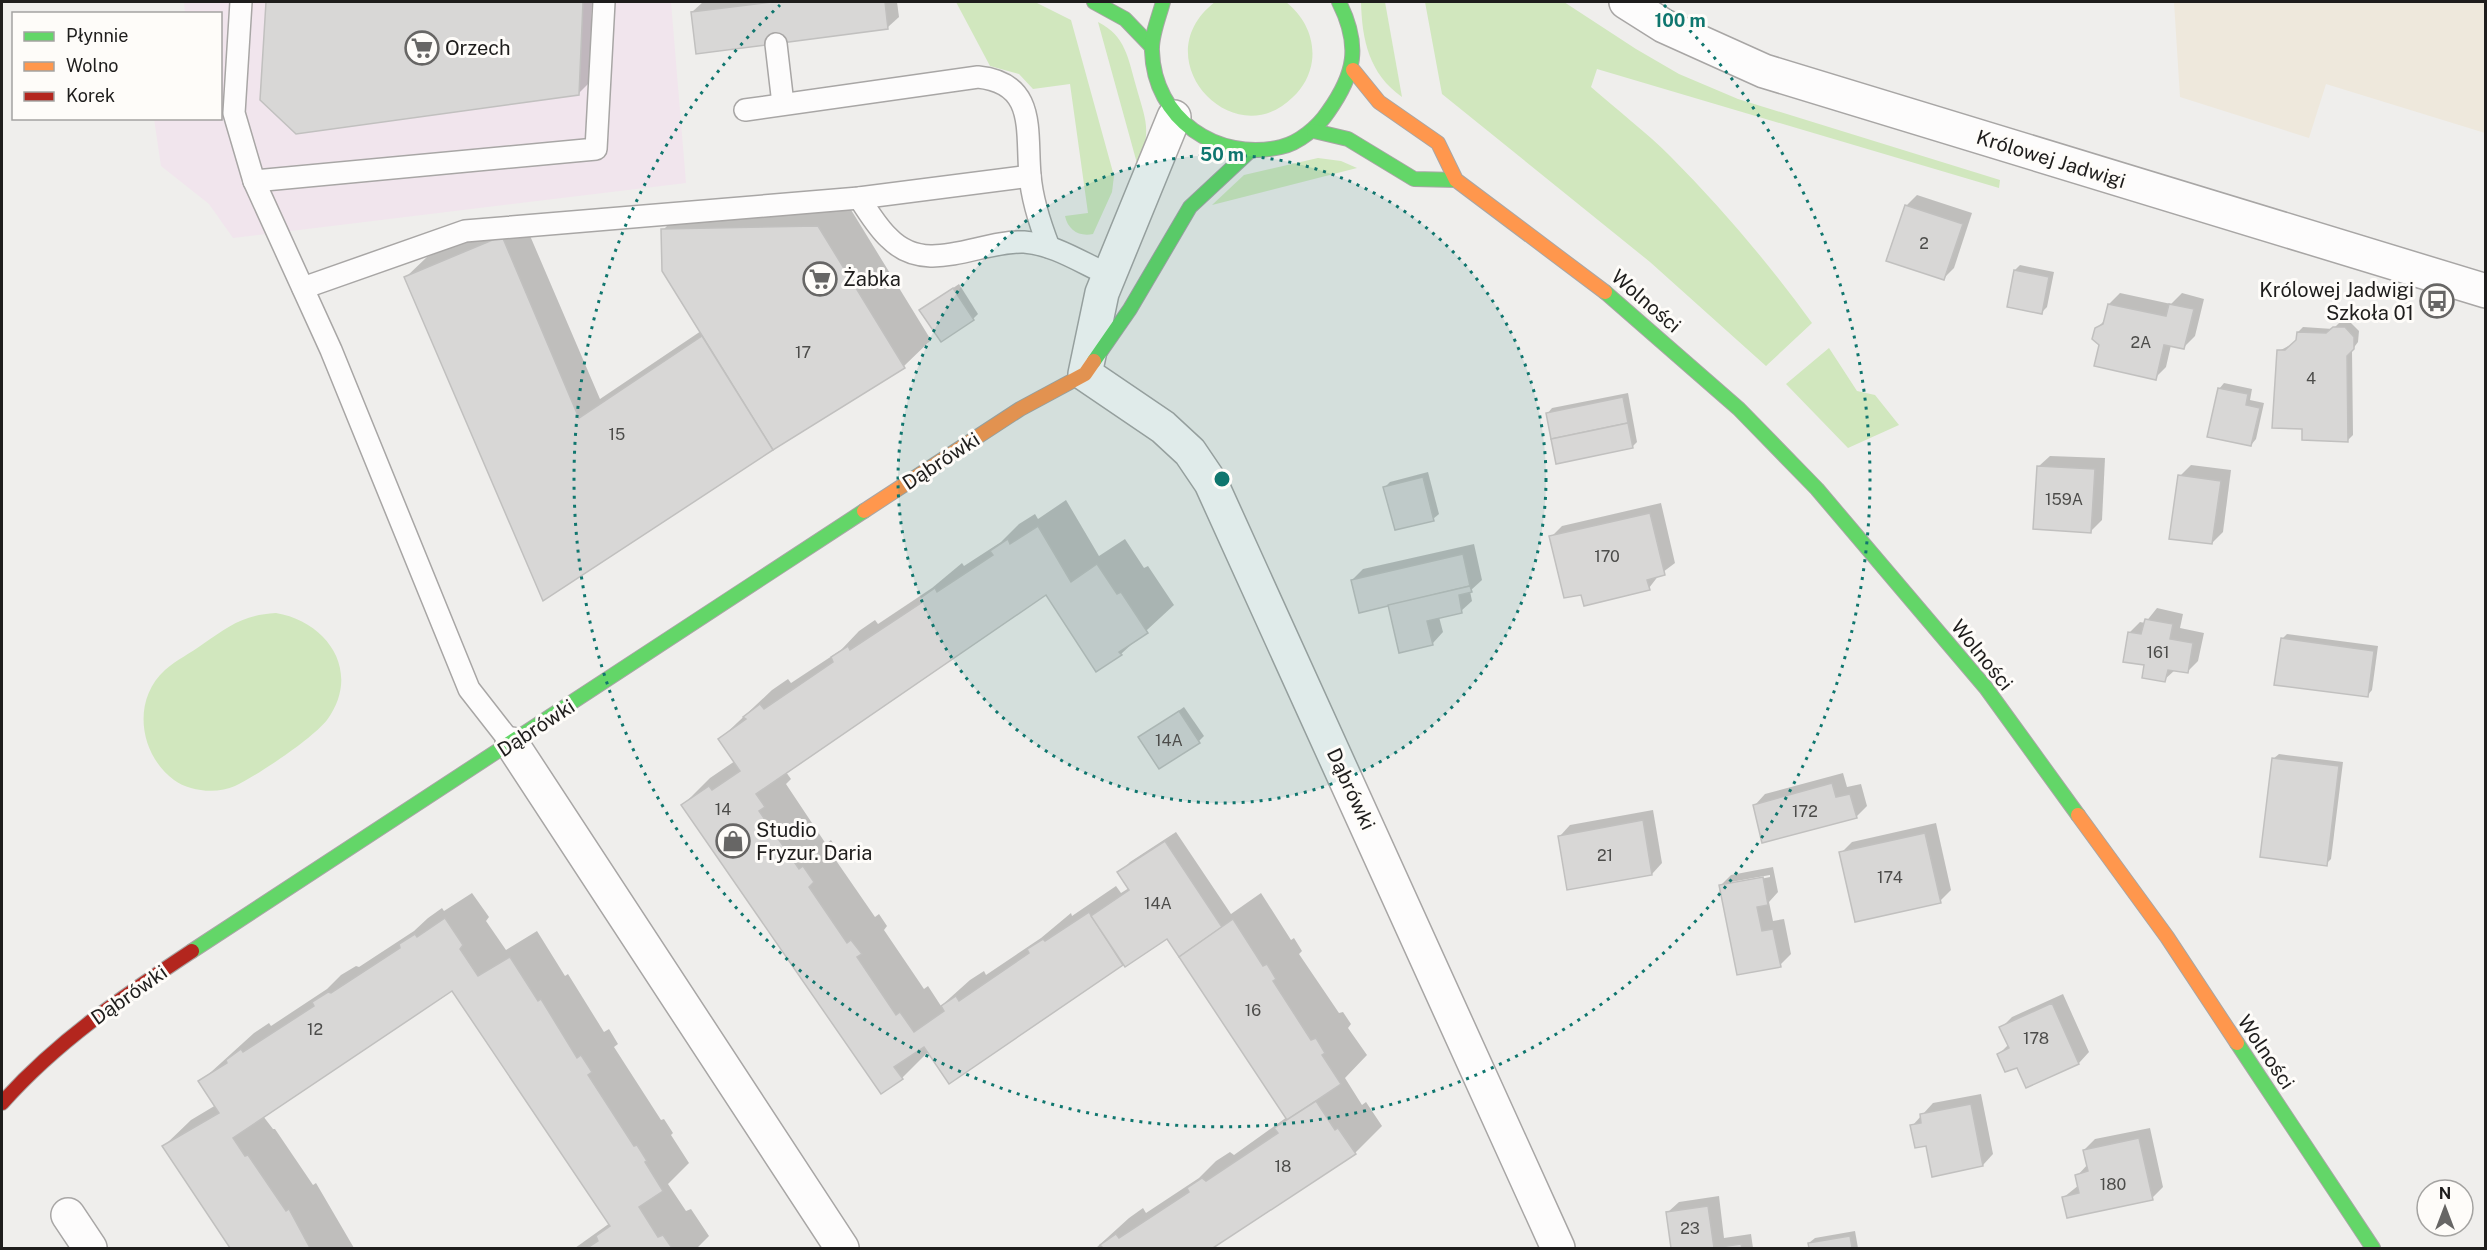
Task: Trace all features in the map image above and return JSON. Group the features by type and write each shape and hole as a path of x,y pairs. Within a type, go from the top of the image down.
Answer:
{"main road":[{"path":"1094,2 1125,19 1150,45"},
{"path":"1163,2 1154,22 1150,45 1152,71 1157,88 1174,117 1204,140 1221,148 1249,152 1283,147 1314,130 1337,105 1353,70 1353,48 1347,17 1339,2"},
{"name":"Wolności","path":"1353,70 1379,102 1438,143 1456,180 1585,274 1739,410 1817,489 1986,688 2167,937 2373,1248"},
{"path":"1314,130 1348,139 1414,179 1456,180"},
{"name":"Dąbrówki","path":"2,1103 25,1077 108,1006 512,744 1000,422 1085,374 1130,309 1190,207 1249,152"}],"street":[{"name":"Królowej Jadwigi","path":"1626,2 1664,26 1764,71 2486,291"},
{"path":"1085,374 1102,293 1174,117"},
{"name":"Dąbrówki","path":"1085,374 1163,427 1190,452 1211,483 1558,1248"},
{"path":"512,744 842,1248"},
{"path":"68,1215 90,1248"}],"lane":[{"path":"241,2 234,113 254,181 331,350 469,689 512,744"},
{"path":"254,181 596,148 604,2"},
{"path":"776,44 783,104"},
{"path":"745,110 978,77 992,79 1017,94 1024,106 1028,120 1030,176 1038,218 1049,247"},
{"path":"303,288 465,231 859,198 1030,176"},
{"path":"859,198 887,237 901,249 918,255 955,254 1011,242 1049,247 1109,275"}],"shaded area":[{"path":"184,2 671,2 686,183 233,238 209,204 161,166 154,120 222,120 222,12 185,12"},
{"path":"2174,2 2485,2 2485,133 2326,84 2309,138 2180,97"}],"green space":[{"path":"956,2 1035,2 1071,20 1114,176 1112,192 1093,234 1083,234 1071,229 1065,216 1088,213 1070,84 1033,89 1019,74 990,66"},
{"path":"1215,2 1286,2 1298,14 1310,36 1312,52 1308,76 1293,97 1269,112 1245,115 1223,108 1204,93 1192,72 1188,49 1195,25"},
{"path":"1361,2 1385,2 1402,97 1382,78 1369,55 1363,30"},
{"path":"1425,2 1564,2 1679,74 1738,99 2000,180 1999,188 1597,69 1591,87 1661,147 1708,196 1762,258 1812,323 1766,366 1650,262 1442,94"},
{"path":"1098,22 1115,34 1131,67 1146,126 1145,143 1138,167"},
{"path":"1318,158 1341,161 1357,168 1212,205 1244,175"},
{"path":"1829,348 1857,391 1875,395 1899,425 1848,448 1786,384"},
{"path":"276,613 295,618 311,627 324,638 334,652 340,667 341,684 337,702 327,720 310,737 284,756 257,774 228,789 212,791 196,789 174,780 153,757 147,742 144,712 147,697 154,683 169,666 229,627 254,616"}],"building":[{"name":"Orzech","path":"266,2 583,2 579,95 296,134 260,100"},
{"path":"771,2 885,2 888,29 696,54 691,12"},
{"path":"1905,205 1963,224 1944,280 1886,261"},
{"path":"818,226 905,368 773,450 662,271 661,229"},
{"path":"502,236 579,418 702,336 773,450 543,601 404,277"},
{"path":"2014,270 2049,277 2042,314 2007,307"},
{"path":"953,288 974,320 941,342 919,310"},
{"path":"2108,304 2166,316 2169,304 2194,309 2184,349 2164,345 2156,380 2094,366 2099,345 2092,339 2095,328 2103,324"},
{"path":"2333,327 2345,327 2354,337 2354,349 2347,356 2348,442 2302,440 2302,429 2272,428 2277,350 2285,350 2296,340 2297,332 2326,333"},
{"path":"2218,388 2248,394 2246,405 2260,408 2251,446 2207,437"},
{"path":"1623,397 1628,423 1551,439 1546,413"},
{"path":"1628,423 1633,448 1556,464 1551,439"},
{"path":"2037,466 2095,469 2091,533 2033,529"},
{"path":"2178,475 2221,481 2212,544 2169,539"},
{"path":"1423,477 1434,521 1395,530 1383,487"},
{"path":"1650,513 1665,575 1647,580 1650,590 1584,606 1581,595 1564,598 1549,536"},
{"path":"1038,526 1071,582 1097,564 1117,594 1121,592 1148,633 1119,652 1122,655 1096,672 1046,595 756,794 765,807 759,811 799,869 803,866 814,882 809,887 847,943 851,940 862,954 857,957 896,1015 900,1012 914,1032 944,1011 941,1006 956,996 959,1001 1029,953 1027,949 1043,939 1045,941 1089,912 1123,965 949,1084 924,1047 894,1067 903,1079 881,1094 681,805 709,786 712,790 740,771 718,739 746,719 743,717 760,704 764,709 833,662 831,657 848,646 850,650 921,603 919,599 935,588 937,592 993,555 990,551 1008,539 1010,544"},
{"path":"1463,554 1470,586 1359,613 1351,580"},
{"path":"1470,586 1472,592 1459,595 1462,613 1427,621 1433,645 1399,653 1388,605"},
{"path":"2145,619 2173,624 2170,639 2193,643 2188,673 2168,670 2165,682 2142,678 2144,665 2123,662 2128,632 2141,634"},
{"path":"2281,638 2374,651 2368,697 2274,685"},
{"path":"1179,711 1200,743 1159,769 1138,737"},
{"path":"2272,758 2339,766 2327,866 2260,857"},
{"path":"1832,783 1836,797 1850,794 1857,818 1762,843 1753,805"},
{"path":"1643,820 1652,875 1567,890 1558,836"},
{"path":"1925,833 1941,903 1855,922 1839,852"},
{"path":"1165,841 1222,927 1179,957 1167,939 1125,967 1091,916 1129,890 1117,872"},
{"path":"1763,877 1768,905 1757,907 1762,931 1773,929 1781,967 1737,975 1719,885"},
{"path":"445,918 463,945 460,949 478,976 510,957 538,1001 541,999 577,1058 581,1055 592,1072 588,1075 634,1146 637,1145 663,1191 639,1207 658,1237 663,1235 672,1248 587,1248 598,1241 596,1236 610,1226 452,991 233,1138 245,1156 248,1155 286,1211 289,1209 310,1248 230,1248 162,1146 219,1113 198,1081 227,1063 226,1060 241,1049 243,1052 314,1006 312,1002 328,992 331,993 400,948 399,944 415,934 417,937"},
{"path":"1233,919 1263,966 1267,964 1276,979 1273,981 1311,1040 1316,1038 1325,1053 1322,1055 1341,1084 1287,1120 1179,957"},
{"path":"2052,1003 2079,1064 2026,1088 2017,1068 2005,1072 1997,1054 2009,1048 1999,1027"},
{"path":"1316,1101 1335,1130 1338,1128 1356,1154 1213,1248 1103,1248 1100,1245 1116,1234 1119,1238 1189,1192 1187,1188 1202,1178 1206,1181 1278,1133 1274,1128"},
{"path":"1971,1104 1983,1166 1932,1177 1926,1146 1915,1148 1910,1125 1921,1123 1920,1114"},
{"path":"2139,1138 2153,1200 2067,1218 2062,1197 2079,1193 2075,1175 2088,1171 2083,1150"},
{"path":"1708,1206 1714,1248 1671,1248 1666,1212"},
{"path":"1850,1236 1852,1248 1809,1248 1808,1243"},
{"path":"1741,1244 1742,1248 1714,1248"}],"traffic: fast":[{"path":"1094,2 1125,19 1150,45"},
{"path":"1163,2 1154,33 1152,51 1155,75 1164,97 1177,115 1193,130 1213,141 1234,148 1257,150 1288,145 1308,134 1337,98 1344,85 1352,59 1350,32 1339,2"},
{"path":"1314,131 1348,139 1414,179 1456,180"},
{"path":"1094,361 1130,309 1190,207 1249,152"},
{"path":"1605,292 1739,409 1817,489 1986,688 2078,815"},
{"path":"192,951 864,511"},
{"path":"2237,1043 2373,1248"}],"traffic: slow":[{"path":"1353,70 1379,102 1438,143 1456,180 1605,292"},
{"path":"864,511 1020,409 1085,374 1094,361"},
{"path":"2078,815 2167,937 2237,1043"}],"traffic: jam":[{"path":"2,1103 45,1059 68,1040 192,951"}],"place":[{"name":"Orzech","path":"422,48"},
{"name":"Żabka","path":"820,279"},
{"name":"Królowej Jadwigi Szkoła 01","path":"2437,301"},
{"name":"Studio Fryzur. Daria","path":"733,841"}]}
